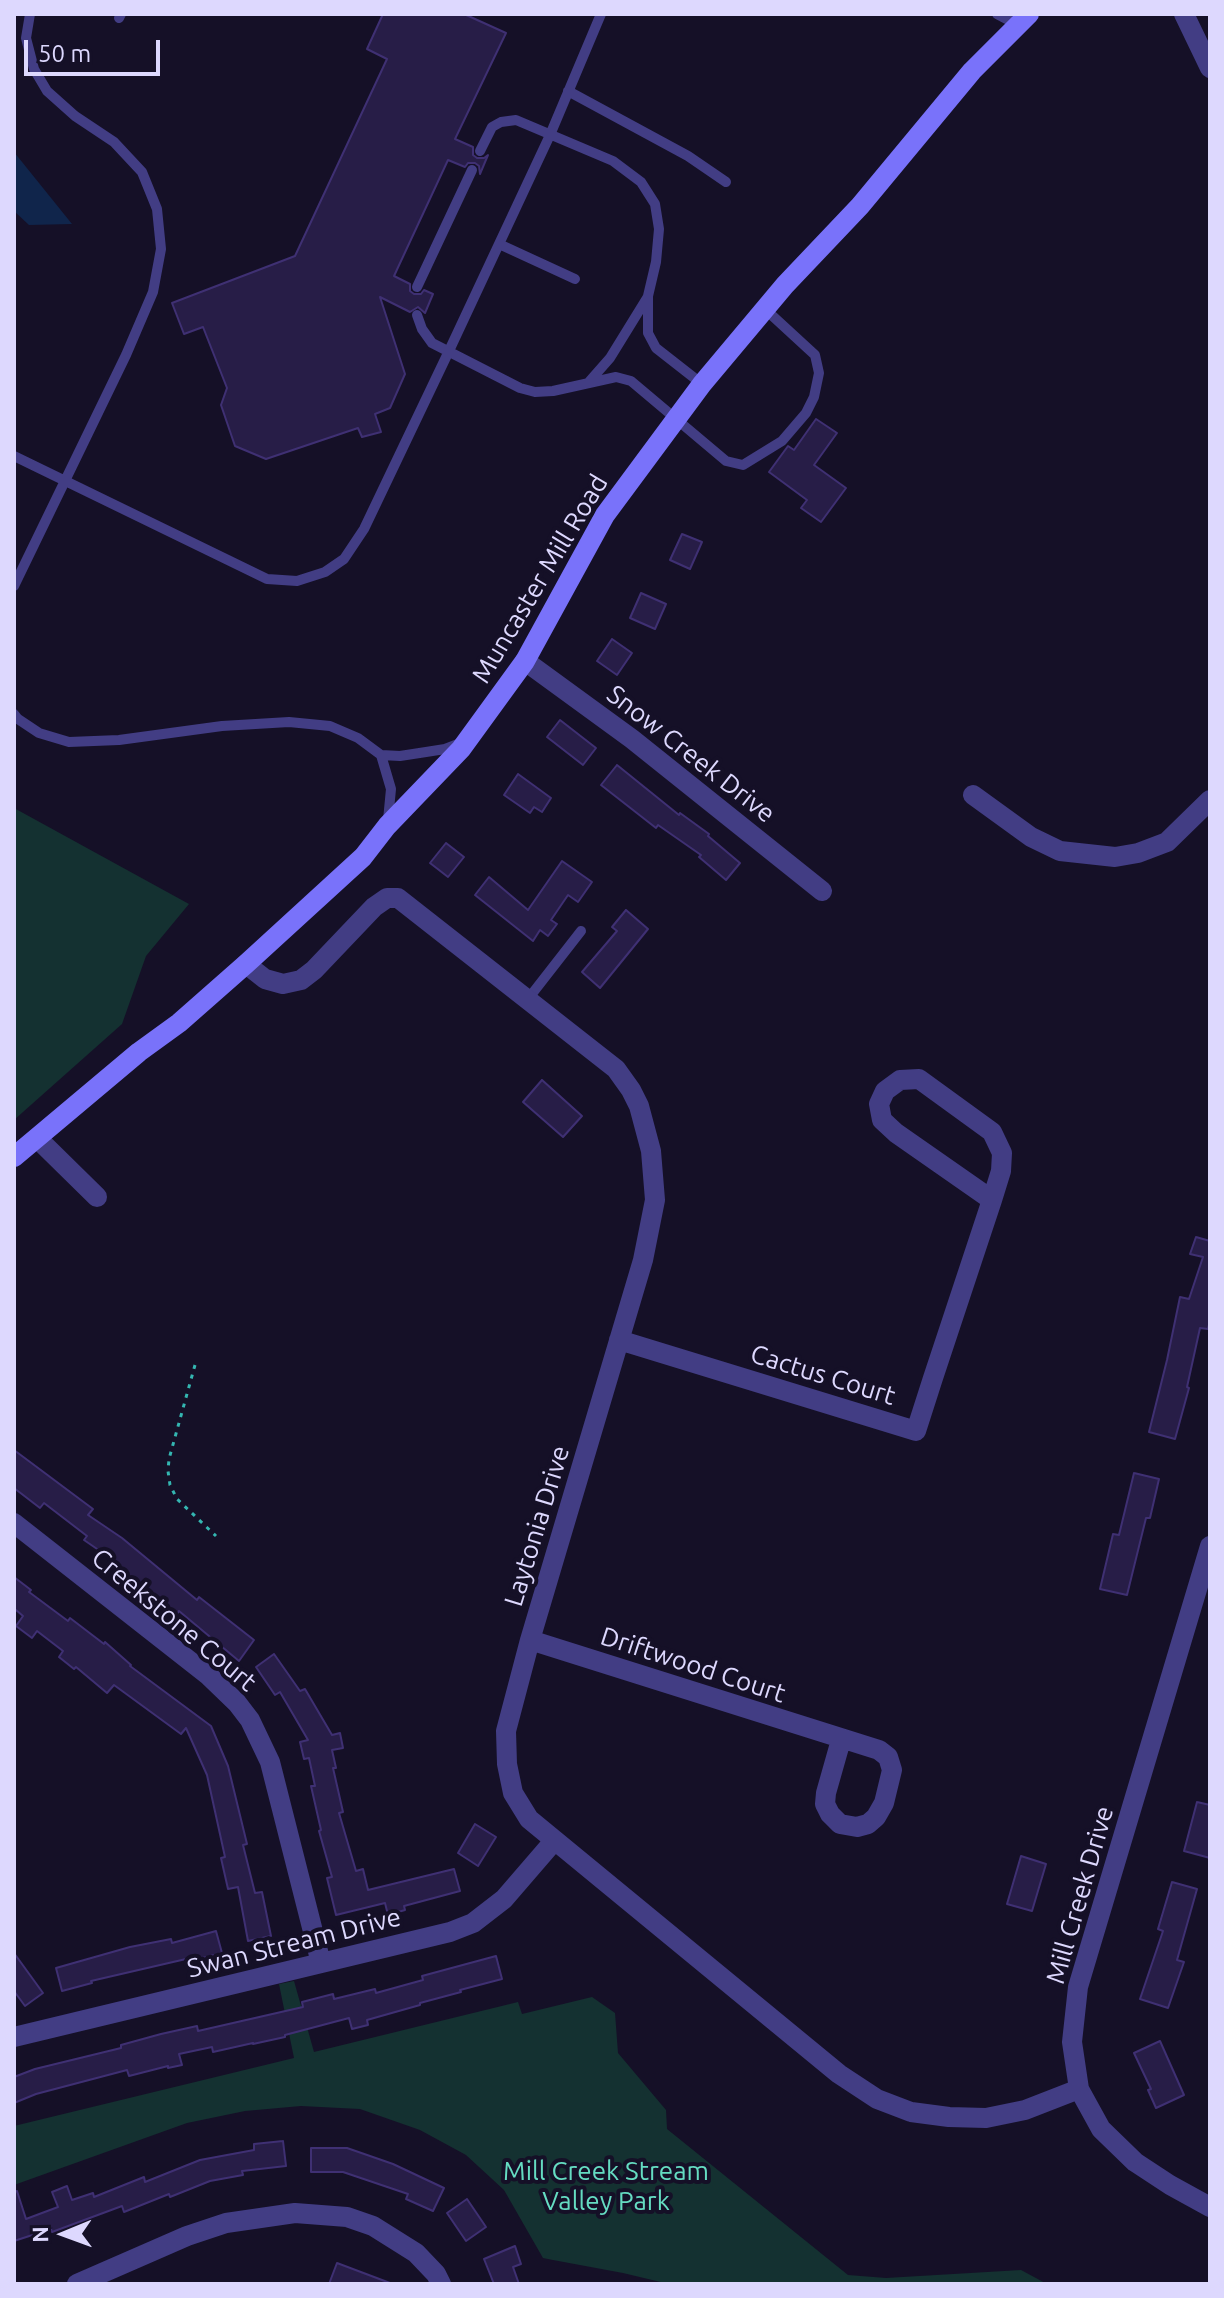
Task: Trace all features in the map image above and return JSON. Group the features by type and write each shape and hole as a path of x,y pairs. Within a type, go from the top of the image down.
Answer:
{"main road":[{"name":"Muncaster Mill Road","path":"14,1157 139,1052 179,1023 363,857 387,826 467,741 525,661 605,515 675,419 785,285 860,206 972,71 1023,19"}],"street":[{"path":"1184,14 1210,68"},
{"name":"Snow Creek Drive","path":"525,661 632,739 822,891"},
{"path":"973,795 1031,837 1060,851 1115,857 1138,853 1167,842 1210,800"},
{"name":"Laytonia Drive","path":"246,964 265,979 283,984 301,980 374,907 387,898 398,898 616,1069 639,1106 651,1151 655,1200 634,1293 530,1640 506,1731 507,1764 513,1793 529,1819 839,2074 877,2099 911,2112 986,2118 1025,2110 1079,2089"},
{"name":"Cactus Court","path":"619,1340 916,1431 992,1200 1001,1171 1002,1153 992,1132 919,1079 900,1080 885,1091 879,1104 882,1120 992,1200"},
{"path":"37,1138 97,1197"},
{"name":"Creekstone Court","path":"14,1523 209,1676 250,1720 270,1762 321,1963"},
{"name":"Mill Creek Drive","path":"1210,1546 1078,1987 1072,2042 1079,2089 1101,2129 1135,2162 1210,2207"},
{"name":"Driftwood Court","path":"530,1640 841,1740"},
{"name":"Swan Stream Drive","path":"14,2037 450,1932 473,1923 504,1899 554,1841"},
{"path":"77,2284 213,2227 295,2213 347,2217 373,2226 416,2253 441,2284"}],"lane":[{"path":"14,586 126,355 153,292 161,249 157,209 142,172 114,142 75,116 47,91 34,69 26,38 30,14"},
{"path":"14,456 267,579 297,581 325,572 344,559 364,529 448,353 550,135 601,14"},
{"path":"997,14 1023,19"},
{"path":"568,91 688,156 726,182"},
{"path":"480,151 492,127 516,120 613,161 641,182 655,204 659,229 648,296 648,333 656,348 702,384"},
{"path":"417,287 472,170"},
{"path":"499,244 575,279"},
{"path":"587,385 610,358 648,296"},
{"path":"417,315 432,343 520,388 535,392 553,391 616,377 631,381 726,461 743,465 782,441 806,413 814,397 819,373 815,355 765,309"},
{"path":"14,714 39,733 69,742 119,740 222,726 289,722 330,726 358,738 381,755 400,756 445,749 467,741"},
{"path":"381,755 391,789 387,826"},
{"path":"528,999 581,931"}],"path":[{"path":"195,1365 168,1471 177,1499 216,1536"}],"green space":[{"path":"14,808 189,904 146,956 122,1024 14,1120"},
{"name":"Mill Creek Stream Valley Park","path":"294,1981 314,2052 518,2002 522,2014 592,1997 615,2013 618,2053 666,2110 667,2129 848,2275 886,2278 1021,2270 1047,2284 669,2284 543,2258 504,2190 466,2155 420,2130 360,2109 301,2106 245,2111 187,2123 14,2185 14,2126 294,2058 279,1984"},
{"path":"1083,2282 1088,2284 1047,2284"}],"water":[{"path":"14,152 72,224 29,225 14,211"}],"building":[{"path":"383,14 464,14 506,33 455,139 473,147 473,155 477,158 488,155 480,174 479,166 475,163 468,163 465,167 448,160 394,276 410,284 410,291 414,294 421,294 424,290 433,294 425,313 418,307 410,312 380,297 405,374 390,408 375,414 381,432 362,437 358,428 266,459 235,446 221,405 227,388 203,327 184,334 172,303 295,256 387,59 367,49"},
{"path":"816,419 837,433 814,465 846,488 821,522 801,508 807,500 769,472 788,446 794,450"},
{"path":"682,534 702,542 690,569 670,560"},
{"path":"641,593 666,604 655,629 630,618"},
{"path":"612,639 632,653 617,675 597,661"},
{"path":"560,720 596,748 583,765 547,737"},
{"path":"617,765 679,815 709,834 740,863 726,880 699,857 701,855 658,825 656,828 601,785"},
{"path":"518,774 551,798 542,812 534,807 530,813 504,795"},
{"path":"446,843 464,857 448,877 430,863"},
{"path":"562,861 592,882 578,902 568,895 551,920 557,924 548,936 540,930 533,941 475,895 489,877 528,910"},
{"path":"626,910 648,929 600,988 582,972 617,931 612,927"},
{"path":"542,1080 582,1116 563,1137 523,1102"},
{"path":"1196,1237 1210,1241 1210,1320 1208,1329 1200,1328 1189,1388 1175,1439 1149,1432 1180,1297 1189,1299 1203,1257 1190,1254"},
{"path":"14,1450 93,1509 88,1515 254,1640 239,1661 179,1611 177,1614 114,1564 116,1562 84,1540 87,1536 44,1503 40,1508 14,1488"},
{"path":"1134,1473 1159,1479 1127,1595 1100,1589 1113,1534 1119,1535"},
{"path":"14,1577 68,1621 70,1618 105,1642 130,1666 211,1726 228,1766 255,1893 262,1892 271,1936 248,1941 238,1887 228,1889 221,1858 225,1857 207,1775 186,1728 181,1734 114,1685 107,1693 59,1657 63,1651 37,1631 32,1638 16,1626 23,1616 16,1610 14,1613"},
{"path":"274,1654 300,1691 305,1689 332,1735 340,1733 343,1748 332,1750 343,1812 339,1813 356,1871 363,1869 368,1890 454,1869 460,1891 404,1906 405,1910 388,1915 385,1903 336,1915 327,1878 332,1877 311,1786 315,1786 309,1758 304,1759 300,1742 308,1740 280,1692 275,1695 256,1667"},
{"path":"1197,1802 1210,1805 1210,1858 1184,1851"},
{"path":"475,1824 496,1837 478,1866 458,1853"},
{"path":"1021,1856 1046,1864 1032,1911 1007,1904"},
{"path":"1172,1882 1197,1889 1177,1960 1184,1962 1168,2008 1140,1999 1163,1931 1158,1929"},
{"path":"216,1931 222,1953 91,1981 62,1991 56,1968 130,1947 171,1939 172,1943"},
{"path":"14,1953 43,1993 25,2006 14,1991"},
{"path":"496,1956 502,1979 367,2020 368,2025 352,2029 349,2018 253,2044 213,2052 212,2047 179,2054 182,2065 129,2076 127,2070 36,2094 14,2103 14,2077 35,2069 121,2048 121,2045 161,2034 197,2026 198,2031 303,2007 302,2002 333,1994 334,1999 375,1989 376,1993 423,1980 422,1976"},
{"path":"1160,2041 1184,2095 1156,2108 1148,2090 1151,2089 1134,2053"},
{"path":"283,2141 286,2166 242,2171 243,2175 210,2181 124,2212 122,2206 52,2232 51,2229 14,2241 14,2192 17,2191 26,2219 58,2207 52,2192 67,2186 72,2200 93,2193 94,2197 144,2177 145,2182 200,2160 254,2150 254,2144"},
{"path":"311,2148 347,2148 393,2164 444,2188 433,2211 406,2199 408,2194 343,2172 311,2172"},
{"path":"467,2199 486,2227 466,2241 447,2213"},
{"path":"515,2246 521,2264 513,2267 519,2284 494,2284 484,2259"},
{"path":"337,2263 390,2283 390,2284 329,2284"}]}
